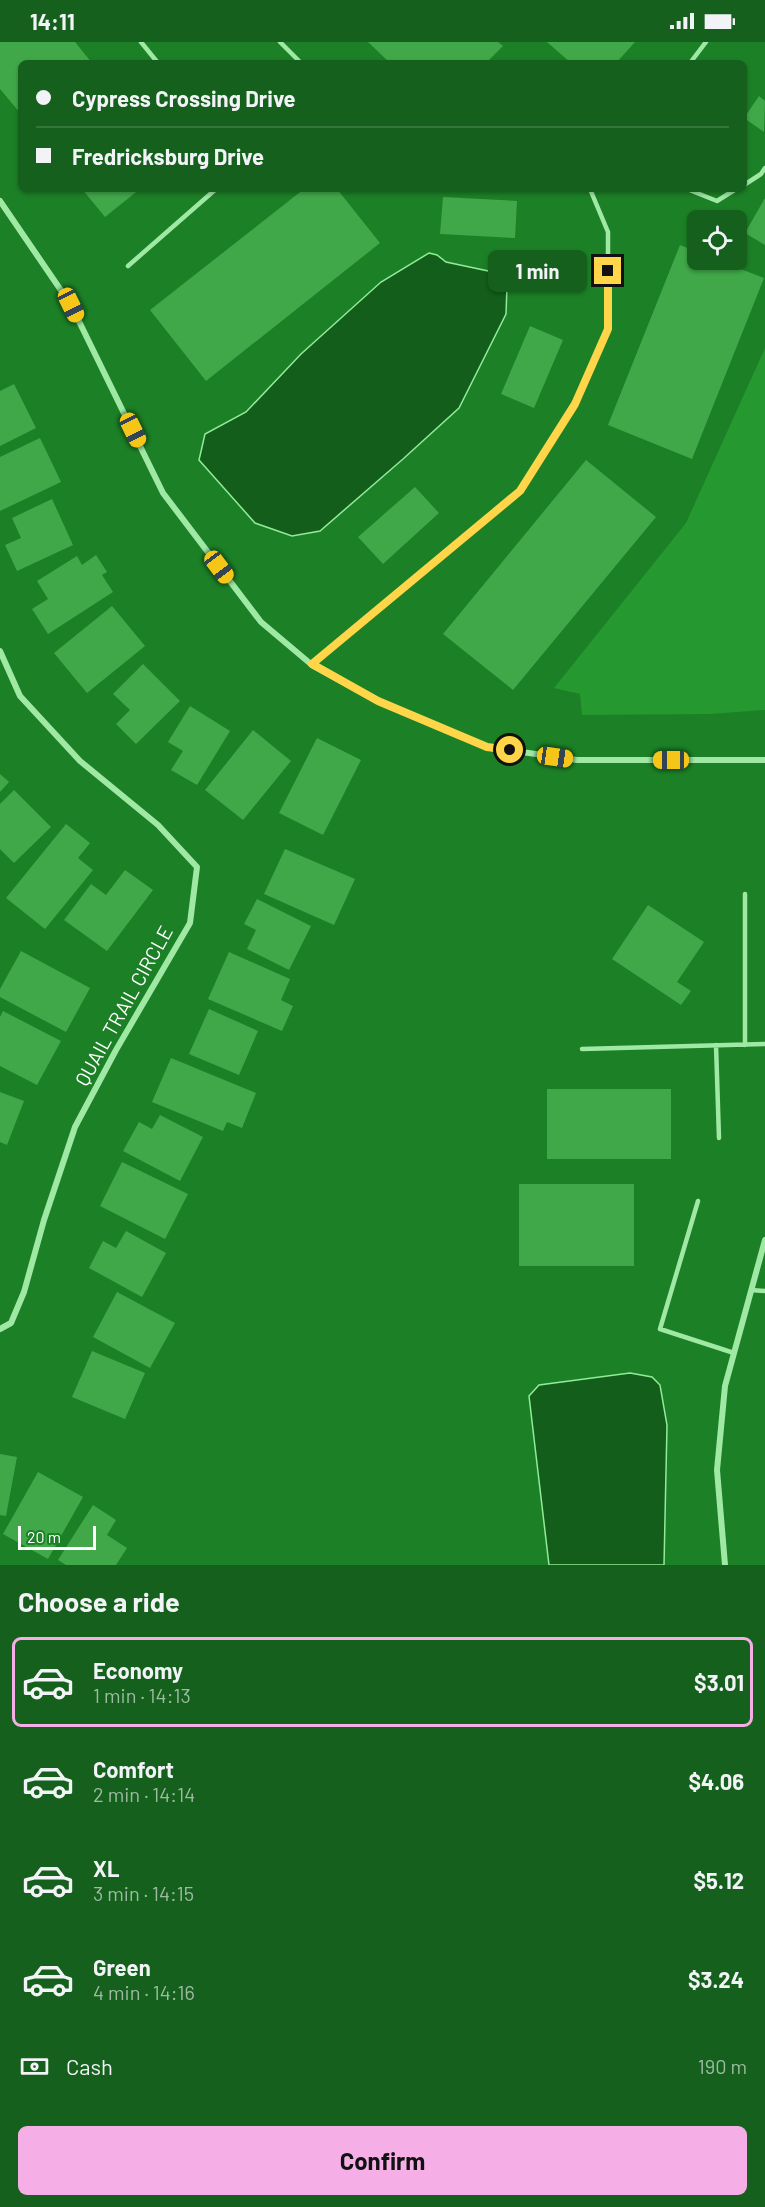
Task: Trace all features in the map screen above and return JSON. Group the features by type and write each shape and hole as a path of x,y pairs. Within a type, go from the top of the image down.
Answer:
{"street":[{"path":"0,201 71,305 163,493 261,622 312,664 378,701 487,747 577,760 765,760"},
{"name":"QUAIL TRAIL CIRCLE","path":"0,651 20,696 80,761 158,825 197,867 190,923 116,1050 75,1127 44,1220 24,1292 11,1323 0,1329"},
{"path":"725,1565 717,1470 725,1386 765,1240"}],"lane":[{"path":"141,42 156,60"},
{"path":"280,42 298,60"},
{"path":"692,60 706,42"},
{"path":"747,182 761,174 765,168"},
{"path":"128,266 213,192"},
{"path":"312,664 520,491 575,404 608,329 608,232 591,192"},
{"path":"694,192 717,201 731,192"},
{"path":"745,894 745,1045"},
{"path":"582,1049 765,1044"},
{"path":"717,1045 719,1138"},
{"path":"698,1201 660,1329 734,1353"},
{"path":"751,1290 765,1291"}],"shaded area":[{"path":"429,253 437,255 446,262 493,272 507,286 506,314 459,408 320,531 292,536 255,523 199,460 205,434 246,412 301,354 381,282"},
{"path":"765,348 765,710 710,714 582,715 580,694 554,688 686,523"},
{"path":"630,1373 652,1377 660,1385 667,1425 664,1565 549,1565 529,1396 539,1385"}],"building":[{"path":"0,42 75,42 90,60 18,60 18,110 0,89"},
{"path":"368,42 498,42 503,46 489,60 387,60"},
{"path":"547,42 635,42 619,60 568,60"},
{"path":"759,96 765,101 764,132 747,120 747,114"},
{"path":"84,192 136,192 105,217"},
{"path":"300,192 339,192 380,243 206,381 150,310"},
{"path":"443,197 517,201 515,238 440,234"},
{"path":"765,198 765,245 747,234 747,230"},
{"path":"680,245 687,248 687,270 743,270 764,278 692,459 608,425"},
{"path":"530,326 563,340 534,408 501,394"},
{"path":"14,384 36,428 0,446 0,391"},
{"path":"40,438 61,482 0,511 0,457"},
{"path":"586,460 656,517 513,690 443,634"},
{"path":"415,487 439,513 383,564 358,537"},
{"path":"52,499 73,545 17,571 5,545 21,538 12,518"},
{"path":"96,555 107,572 102,575 113,592 48,634 32,609 48,599 37,581 77,556 82,565"},
{"path":"112,606 145,646 87,693 54,653"},
{"path":"143,664 180,701 136,744 116,724 130,710 113,694"},
{"path":"190,706 230,731 197,785 171,770 183,751 168,742"},
{"path":"253,730 291,761 243,820 205,790"},
{"path":"317,738 361,760 323,835 279,813"},
{"path":"0,774 9,782 0,792"},
{"path":"14,790 51,827 14,863 0,849 0,804"},
{"path":"66,824 90,843 78,858 93,870 45,929 6,898"},
{"path":"285,849 355,879 334,925 264,894"},
{"path":"125,870 153,890 107,951 64,920 91,884 106,895"},
{"path":"257,899 311,926 289,970 247,949 256,930 244,924"},
{"path":"648,905 704,942 677,982 691,991 681,1005 612,959"},
{"path":"21,951 90,988 66,1032 0,997 0,989"},
{"path":"229,952 290,979 281,1000 293,1006 282,1031 208,999"},
{"path":"209,1009 258,1031 239,1075 189,1054"},
{"path":"3,1011 61,1041 37,1085 0,1066 0,1017"},
{"path":"171,1058 256,1093 242,1128 227,1122 223,1131 152,1102"},
{"path":"547,1089 671,1089 671,1159 547,1159"},
{"path":"0,1092 24,1101 7,1145 0,1142"},
{"path":"160,1115 203,1137 180,1181 123,1151 139,1122 152,1129"},
{"path":"122,1162 188,1194 165,1239 100,1206"},
{"path":"519,1184 634,1184 634,1266 519,1266"},
{"path":"126,1231 166,1253 142,1297 89,1268 103,1241 116,1248"},
{"path":"117,1292 175,1323 150,1368 93,1337"},
{"path":"92,1351 145,1373 125,1419 72,1397"},
{"path":"0,1454 17,1457 6,1516 0,1515"},
{"path":"38,1472 83,1497 48,1559 3,1534"},
{"path":"93,1505 116,1520 107,1535 127,1548 116,1565 66,1565 58,1560"}],"route":[{"path":"510,750 487,747 378,701 312,664 520,491 575,404 608,329 608,271"}]}
